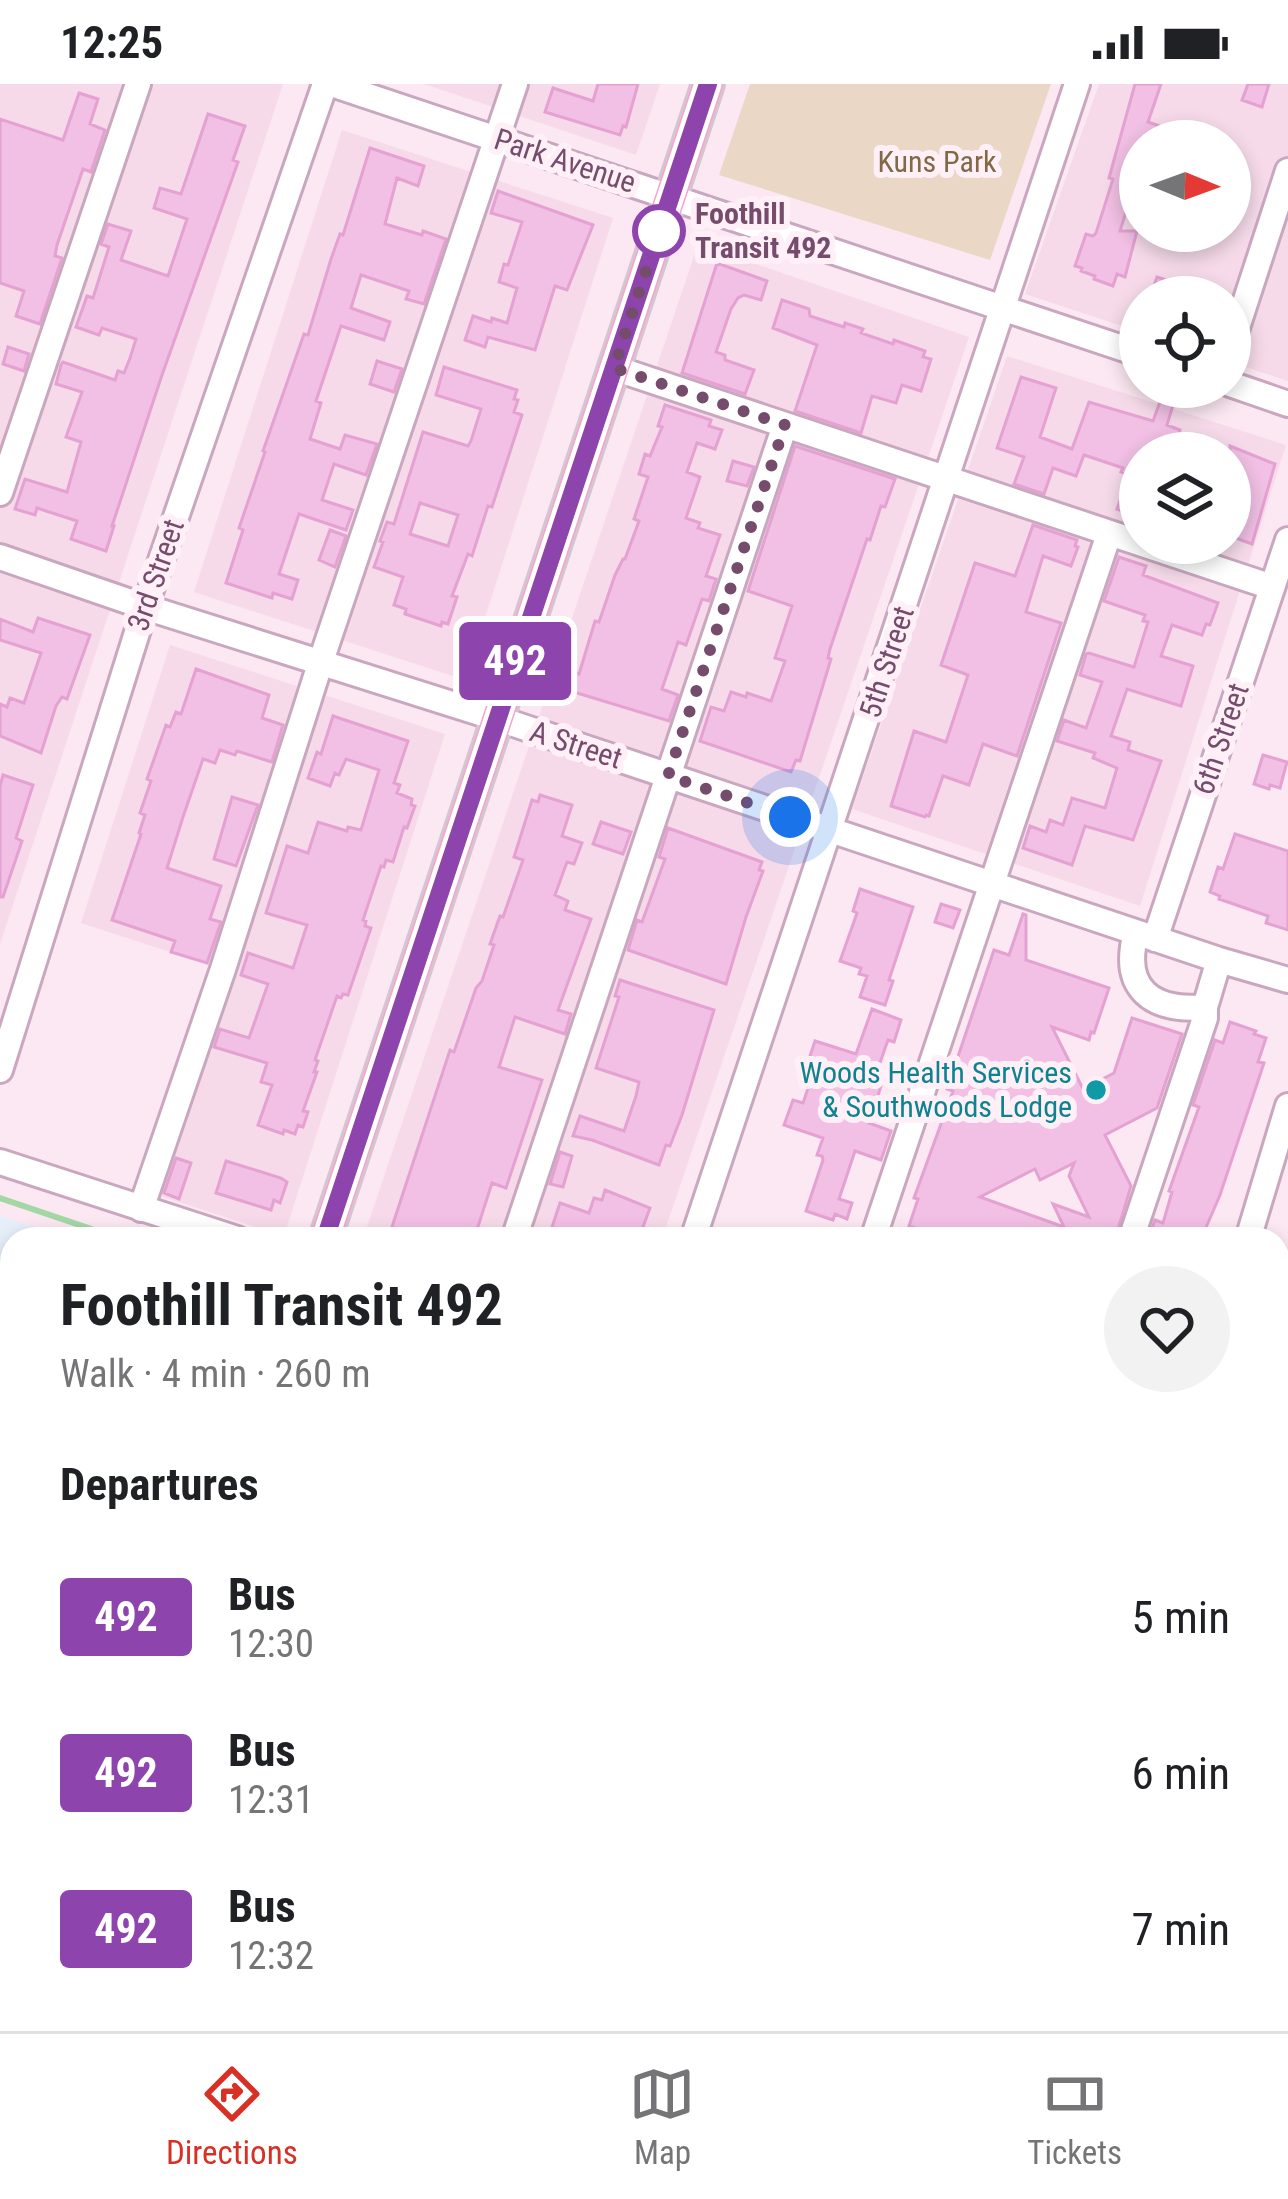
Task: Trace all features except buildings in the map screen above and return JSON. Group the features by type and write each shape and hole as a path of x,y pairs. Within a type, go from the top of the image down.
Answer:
{"main road":[{"path":"329,1227 708,84"}],"street":[{"path":"0,493 138,84"},
{"name":"Park Avenue","path":"328,84 1119,347"},
{"name":"3rd Street","path":"0,1070 145,607 328,84"},
{"path":"140,1209 515,84"},
{"name":"5th Street","path":"697,1227 1077,84"},
{"path":"1251,285 1288,171"},
{"path":"614,368 1272,587"},
{"path":"1251,391 1288,404"},
{"path":"518,1227 785,425"},
{"path":"877,1227 1109,534"},
{"name":"6th Street","path":"1146,936 1288,540"},
{"name":"A Street","path":"0,557 1288,980"},
{"path":"1146,936 1131,952 1132,977 1149,997 1187,1009 1205,1007"},
{"path":"1135,1227 1220,960"},
{"path":"1252,1227 1288,1106"},
{"path":"0,1162 198,1227"}],"shaded area":[{"path":"0,84 283,84 0,944"},
{"path":"424,84 660,84 636,155"},
{"path":"1099,84 1288,84 1288,381 1251,369 1251,276 1119,276 1119,325 1025,294"},
{"path":"342,130 613,218 465,680 194,592"},
{"path":"698,244 969,337 666,1227 367,1227"},
{"path":"1007,356 1119,392 1119,408 1170,408 1245,432 1119,432 1119,564 1248,564 1140,906 852,809"},
{"path":"1251,434 1286,445 1251,556"},
{"path":"170,645 445,734 287,1227 256,1227 151,1193 222,969 81,923"},
{"path":"0,1216 34,1227 0,1227"}],"green space":[{"name":"Kuns Park","path":"750,84 1051,84 990,260 719,175"}],"waterway":[{"path":"0,1198 86,1227"}],"bus line":[{"name":"492","path":"329,1227 708,84"}],"place":[{"name":"Foothill Transit 492","path":"659,231"},
{"name":"Woods Health Services & Southwoods Lodge","path":"1096,1090"}],"route":[{"path":"659,231 614,368 785,425 668,776 790,817"}]}
